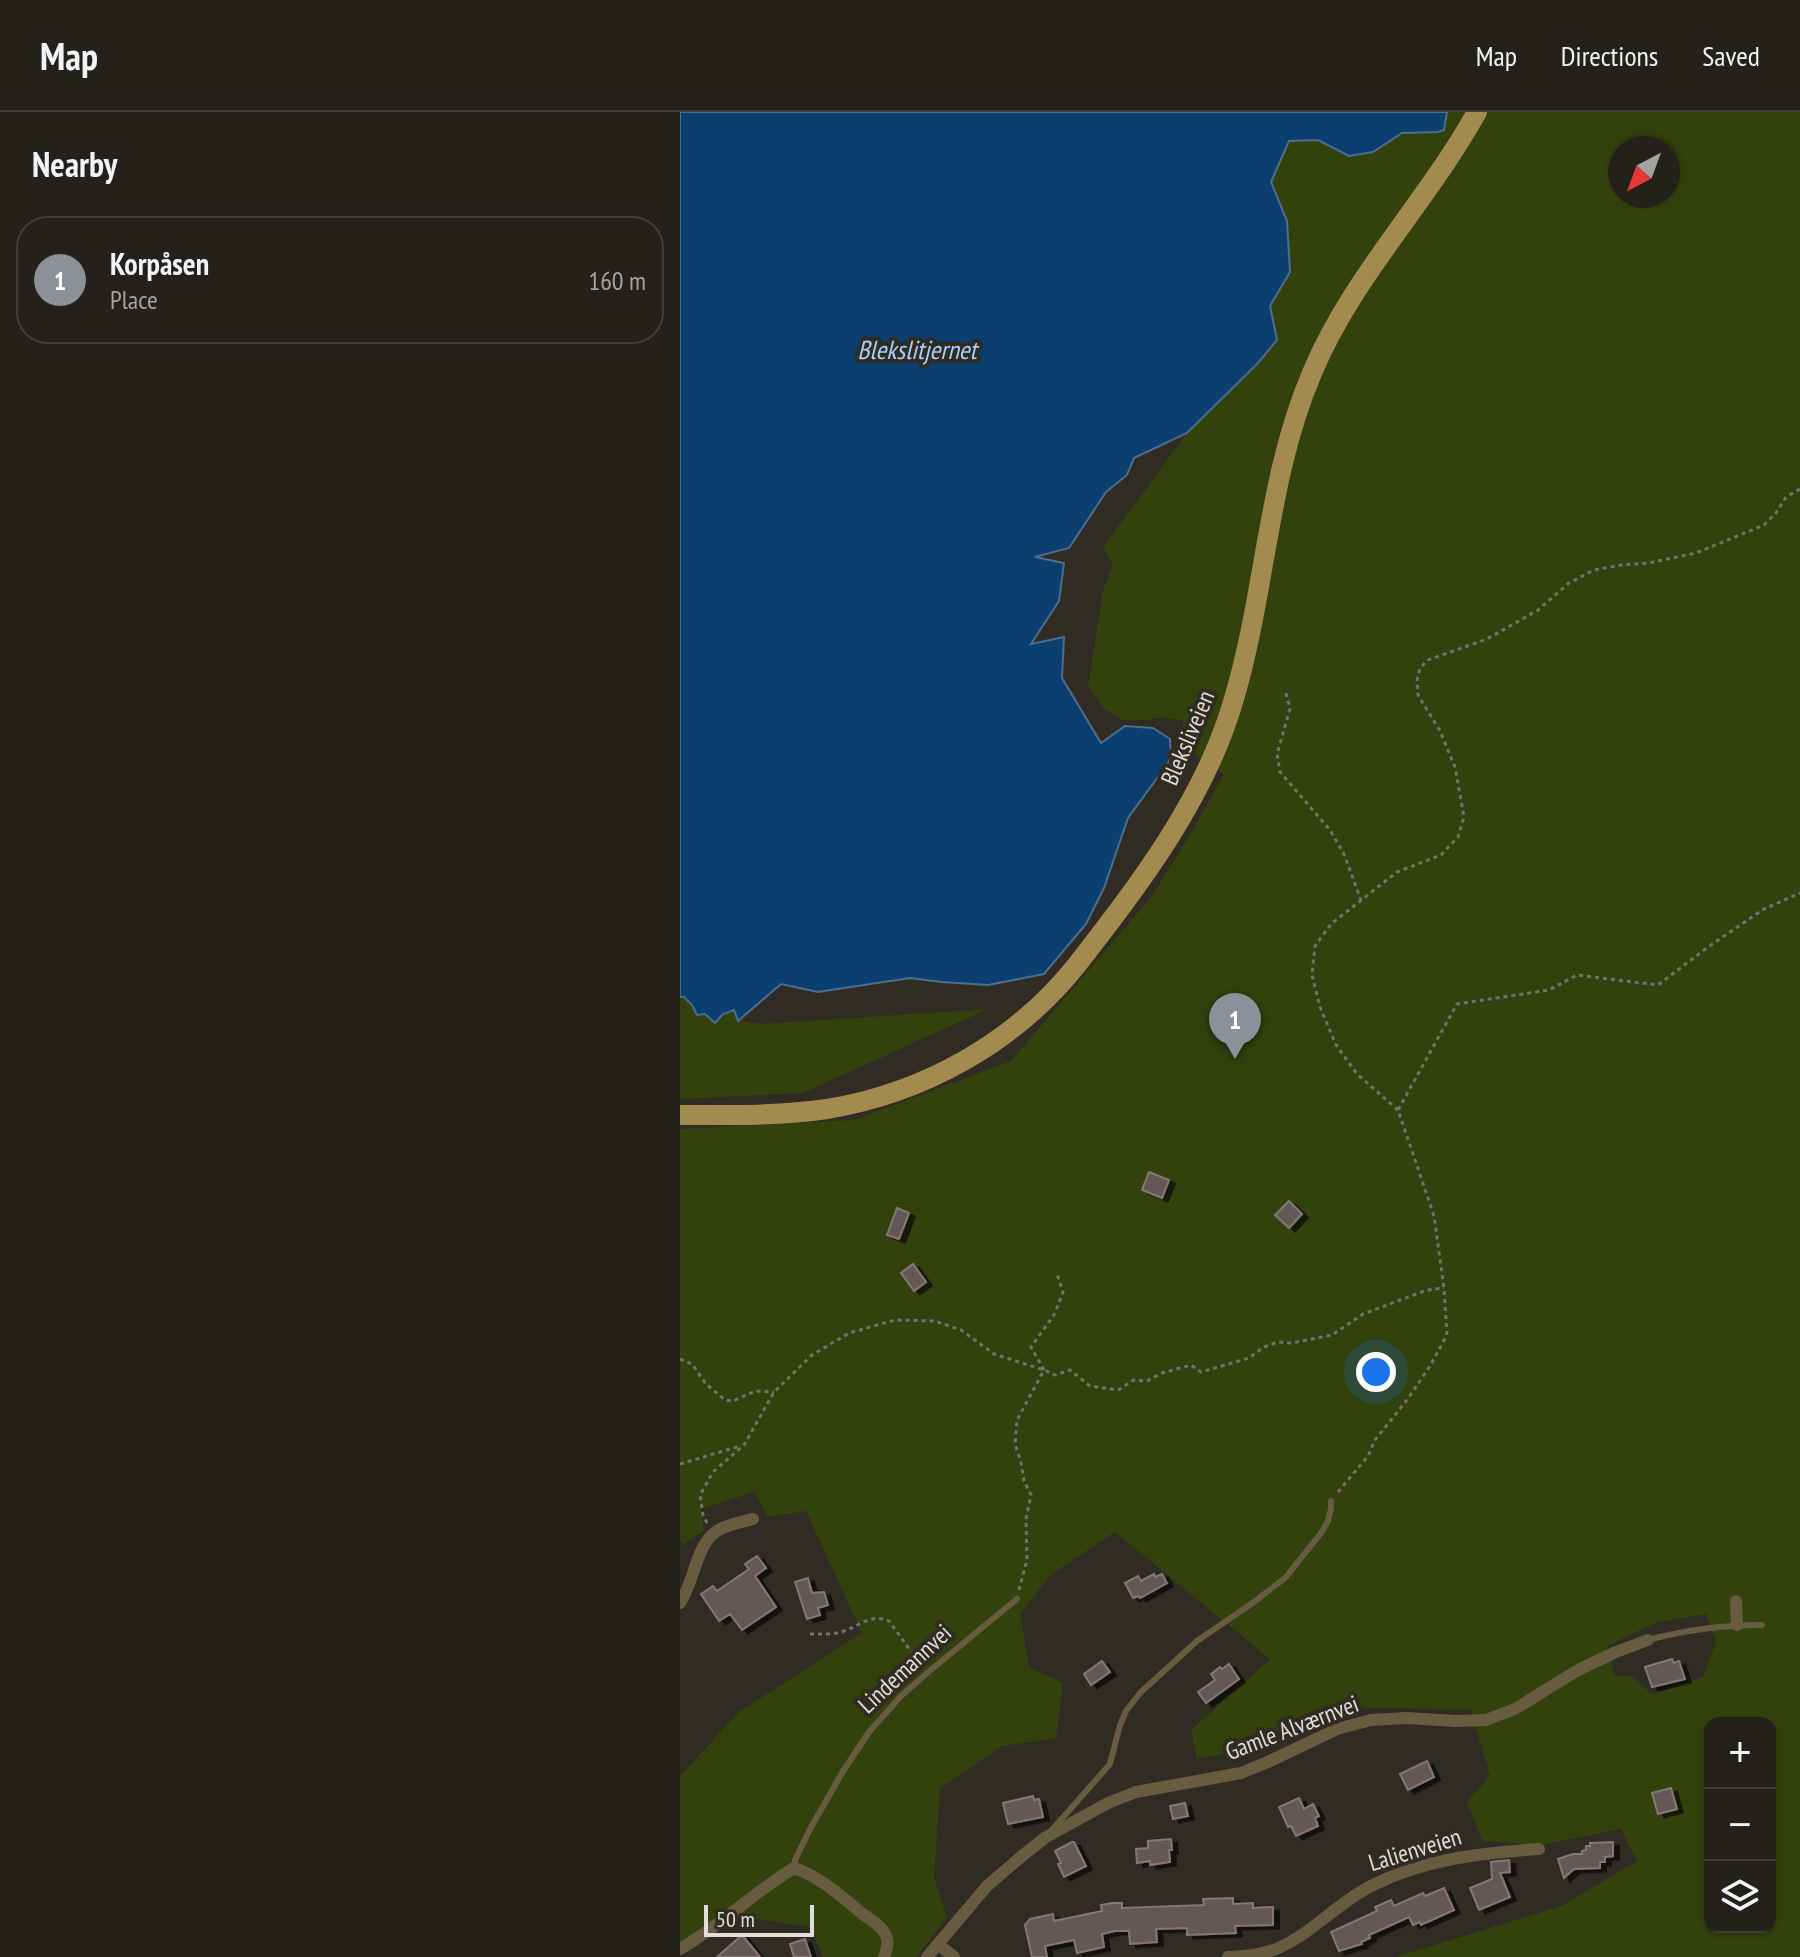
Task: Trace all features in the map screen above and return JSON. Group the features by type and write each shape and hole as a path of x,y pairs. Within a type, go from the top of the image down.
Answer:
{"main road":[{"name":"Bleksliveien","path":"680,1115 827,1109 918,1083 954,1067 994,1043 1036,1009 1076,966 1170,836 1195,793 1226,725 1244,660 1284,452 1302,396 1322,350 1352,296 1427,190 1477,112"}],"street":[{"path":"680,1603 709,1537 725,1527 753,1519"},
{"path":"1736,1601 1737,1625"},
{"name":"Gamle Alværnvei","path":"927,1957 987,1886 1046,1837 1121,1798 1164,1786 1241,1773 1354,1724 1383,1718 1475,1722 1496,1717 1515,1709 1578,1670 1648,1640"},
{"name":"Lalienveien","path":"1228,1957 1264,1953 1287,1944 1369,1887 1404,1872 1470,1855 1539,1849"},
{"path":"680,1949 794,1868 838,1893 883,1930 888,1943 884,1957"},
{"path":"938,1944 954,1957"}],"lane":[{"name":"Gamle Alværnvei","path":"1046,1837 1110,1764 1126,1711 1141,1692 1197,1641 1286,1577 1321,1533 1328,1521 1331,1501"},
{"name":"Lindemannvei","path":"794,1868 810,1829 869,1732 901,1696 1017,1599"},
{"name":"Gamle Alværnvei","path":"1648,1640 1690,1631 1762,1625"}],"path":[{"path":"1331,1501 1368,1456 1375,1440 1407,1400 1447,1335 1434,1216 1398,1110 1357,1074 1336,1045 1320,1007 1312,975 1315,946 1331,924 1397,872 1441,855 1458,837 1464,817 1455,767 1440,731 1418,695 1420,668 1428,660 1487,639 1538,610 1569,583 1594,570 1696,553 1764,525 1786,497 1800,489"},
{"path":"1286,693 1290,709 1277,754 1280,772 1330,830 1344,854 1361,900"},
{"path":"1398,1110 1457,1004 1549,990 1577,975 1658,985 1764,909 1800,893"},
{"path":"1044,1370 1031,1347 1054,1315 1063,1292 1057,1274"},
{"path":"713,1534 703,1515 700,1495 713,1472 744,1445 774,1392 812,1355 849,1333 895,1320 935,1321 961,1330 994,1354 1055,1375 1070,1370 1090,1386 1118,1390 1134,1380 1147,1381 1191,1365 1201,1372 1249,1358 1278,1342 1292,1343 1332,1335 1363,1314 1427,1290 1444,1288"},
{"path":"680,1359 692,1364 706,1384 725,1400 733,1401 755,1391 774,1392"},
{"path":"1017,1599 1027,1560 1026,1519 1031,1495 1024,1481 1015,1444 1017,1420 1044,1370"},
{"path":"680,1464 744,1445"},
{"path":"810,1634 841,1633 881,1617 889,1621 927,1673"}],"green space":[{"path":"1447,112 1800,112 1800,1957 1396,1957 1564,1905 1637,1861 1621,1829 1540,1845 1482,1841 1467,1802 1490,1776 1471,1710 1338,1707 1258,1746 1197,1759 1191,1730 1270,1659 1115,1532 1052,1574 1020,1613 1029,1667 1063,1683 1056,1738 1002,1746 940,1788 934,1877 947,1918 916,1957 823,1957 810,1927 739,1916 680,1945 680,1776 739,1712 862,1633 806,1511 768,1517 754,1492 701,1509 704,1531 684,1544 680,1541 680,1129 854,1120 1011,1061 1152,896 1224,774 1182,744 1183,721 1163,717 1123,720 1104,709 1088,687 1103,590 1113,565 1103,547 1187,433 1277,340 1270,306 1290,272 1287,222 1271,182 1289,141 1318,140 1349,156 1373,152 1402,133 1444,130","holes":["1706,1614 1716,1642 1703,1677 1652,1694 1631,1675 1615,1677 1607,1646 1655,1623"]},
{"path":"680,997 692,1005 697,1015 705,1014 711,1019 734,1010 739,1021 762,1024 988,1009 803,1093 680,1099"}],"water":[{"name":"Blekslitjernet","path":"680,112 1447,112 1444,130 1402,133 1373,152 1349,156 1318,140 1289,141 1271,182 1287,221 1290,272 1270,306 1277,340 1187,433 1134,458 1127,475 1106,492 1069,548 1035,557 1064,563 1059,601 1031,644 1064,637 1062,678 1101,743 1125,726 1153,728 1170,739 1171,759 1128,818 1104,888 1086,924 1044,974 988,985 910,978 818,992 781,984 738,1021 734,1010 723,1014 715,1023 705,1014 697,1015 692,1005 680,997"}],"building":[{"path":"1149,1172 1169,1180 1162,1198 1142,1190"},
{"path":"1289,1201 1302,1214 1289,1228 1275,1215"},
{"path":"897,1208 909,1213 899,1239 887,1235"},
{"path":"913,1264 926,1282 914,1291 901,1273"},
{"path":"757,1556 766,1568 755,1576 776,1607 742,1630 730,1614 719,1621 701,1594 713,1586 717,1591 749,1569 745,1564"},
{"path":"1154,1574 1155,1577 1162,1574 1167,1583 1140,1598 1133,1598 1125,1583 1138,1576 1141,1581"},
{"path":"808,1578 812,1593 824,1592 828,1605 818,1608 820,1615 807,1619 795,1582"},
{"path":"1672,1659 1674,1663 1679,1661 1685,1679 1652,1687 1645,1667"},
{"path":"1102,1661 1110,1672 1091,1685 1084,1674"},
{"path":"1229,1664 1239,1679 1206,1703 1198,1692 1215,1680 1211,1674"},
{"path":"1427,1761 1434,1777 1408,1790 1400,1774"},
{"path":"1671,1788 1677,1809 1658,1814 1652,1793"},
{"path":"1033,1796 1034,1800 1039,1799 1043,1817 1008,1824 1003,1803"},
{"path":"1299,1798 1304,1809 1313,1804 1319,1816 1315,1818 1318,1826 1296,1836 1279,1807"},
{"path":"1185,1803 1188,1816 1173,1819 1170,1806"},
{"path":"1171,1839 1170,1862 1137,1863 1136,1849 1148,1848 1148,1841"},
{"path":"1072,1842 1086,1866 1064,1877 1055,1851"},
{"path":"1613,1842 1613,1856 1605,1857 1605,1862 1600,1862 1600,1868 1574,1869 1564,1878 1558,1859 1582,1854 1590,1843"},
{"path":"1509,1860 1510,1872 1500,1873 1510,1897 1479,1910 1470,1888 1492,1879 1491,1862"},
{"path":"1444,1888 1454,1910 1421,1925 1420,1922 1413,1925 1409,1917 1369,1935 1370,1938 1362,1944 1339,1951 1331,1932 1377,1911 1375,1907 1391,1900 1394,1906 1423,1893 1425,1896"},
{"path":"1233,1898 1233,1904 1253,1903 1253,1908 1273,1907 1273,1925 1235,1926 1236,1933 1187,1935 1187,1928 1156,1929 1157,1942 1130,1944 1129,1931 1115,1931 1102,1934 1104,1947 1077,1953 1074,1940 1045,1946 1047,1957 1032,1957 1025,1925 1030,1919 1053,1914 1054,1921 1102,1911 1101,1905 1112,1903 1122,1903 1122,1908 1204,1905 1203,1899"},
{"path":"742,1935 760,1957 717,1957"},
{"path":"805,1939 811,1957 794,1957 790,1944"}],"place":[{"name":"Korpåsen","path":"1235,1059"}]}
